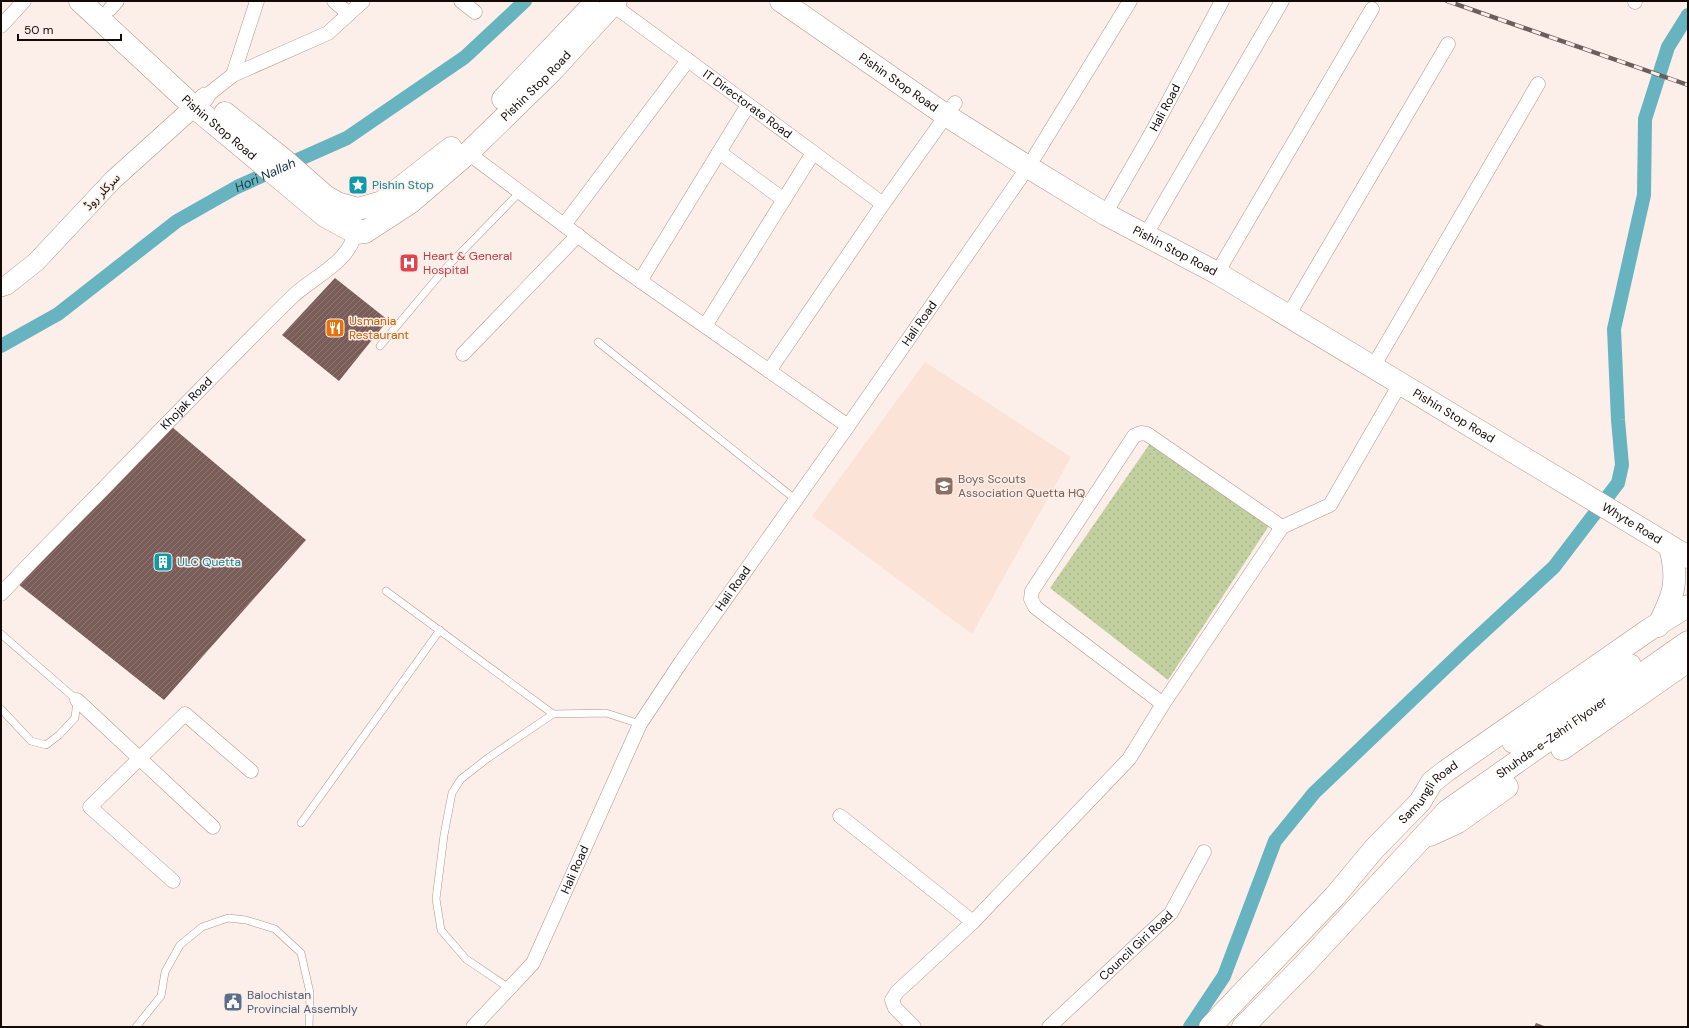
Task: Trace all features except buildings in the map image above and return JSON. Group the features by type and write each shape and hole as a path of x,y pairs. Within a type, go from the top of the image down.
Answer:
{"main road":[{"name":"Pishin Stop Road","path":"80,1 275,167 325,216 356,233 365,232 411,202 468,152 551,72 608,2"},
{"name":"Pishin Stop Road","path":"781,1 1107,209 1220,269 1577,485"},
{"name":"Pishin Stop Road","path":"804,1 951,110"},
{"name":"Pishin Stop Road","path":"275,167 310,184 324,196 337,203 358,209 382,202 478,125 608,2"},
{"name":"Pishin Stop Road","path":"110,4 199,102"},
{"name":"Pishin Stop Road","path":"1376,362 1400,384 1577,485"},
{"name":"Whyte Road","path":"1577,485 1605,508 1682,548"},
{"name":"Whyte Road","path":"1577,485 1633,511 1682,548"},
{"path":"1658,626 1669,605 1675,586 1675,566 1682,548"},
{"name":"Samungli Road","path":"1210,1027 1335,896 1374,849 1420,802 1432,782 1650,629 1658,626 1688,606"},
{"name":"Shuhda-e-Zehri Flyover","path":"1420,802 1459,779 1688,627"},
{"name":"Shuhda-e-Zehri Flyover","path":"1421,839 1447,811 1688,642"},
{"path":"1243,1027 1304,965 1421,839 1458,822 1688,661"}],"street":[{"path":"1,26 24,1"},
{"path":"233,74 257,1"},
{"path":"334,1 349,14"},
{"path":"199,102 233,74 328,33 363,1"},
{"path":"462,1 475,12"},
{"name":"Hali Road","path":"473,1027 533,963 640,724 681,662 848,426 1031,161 1130,1"},
{"name":"Hali Road","path":"1107,209 1151,134 1222,1"},
{"path":"1148,231 1282,1"},
{"name":"IT Directorate Road","path":"608,2 883,204"},
{"path":"1220,269 1372,9"},
{"path":"1290,312 1448,44"},
{"path":"564,225 688,60"},
{"path":"1376,362 1538,84"},
{"name":"سرکلر روڈ","path":"3,284 36,262 113,180 199,102"},
{"path":"640,281 748,105"},
{"path":"769,371 883,204 951,110"},
{"path":"468,152 640,281 848,426"},
{"path":"719,152 784,200"},
{"path":"705,326 813,153"},
{"name":"Khojak Road","path":"1,594 241,347 300,290 332,268 349,249 356,233 358,209"},
{"path":"463,354 578,235"},
{"path":"914,1027 895,1008 892,1000 897,992 973,922 1129,759 1163,704 1282,527 1330,505 1400,384"},
{"path":"1163,704 1035,607 1031,600 1032,591 1134,436 1141,433 1148,434 1282,527"},
{"path":"77,700 213,827"},
{"path":"173,881 90,807 185,714 251,771"},
{"path":"840,816 973,922"},
{"name":"Council Giri Road","path":"1050,1027 1171,913 1204,852"}],"lane":[{"path":"380,346 443,271 520,192"},
{"path":"598,342 795,499"},
{"path":"386,591 553,714"},
{"path":"301,822 440,630"},
{"path":"1,634 77,700 76,718 59,735 46,745 31,740 1,709"},
{"path":"509,988 466,959 441,930 436,899 444,835 452,793 461,779 488,758 553,714 606,713 640,724"},
{"path":"136,1027 161,996 165,972 180,945 202,927 228,918 246,920 275,929 301,954 310,993 309,1027"}],"shaded area":[{"name":"Boys Scouts Association Quetta HQ","path":"925,362 1071,457 972,634 812,516"}],"green space":[{"path":"1151,442 1270,524 1168,680 1050,588"}],"waterway":[{"name":"Hori Nallah","path":"1,346 58,314 177,221 237,187 347,138 465,57 525,1"},
{"path":"1190,1027 1224,976 1275,841 1314,793 1466,648 1554,567 1618,483 1622,465 1618,420 1614,329 1644,195 1645,119 1668,47 1688,15"}],"railway":[{"path":"1447,1 1688,85"}],"place":[{"name":"Pishin Stop","path":"358,185"},
{"name":"Heart & General Hospital","path":"409,263"},
{"name":"Usmania Restaurant","path":"335,328"},
{"name":"Boys Scouts Association Quetta HQ","path":"944,486"},
{"name":"ULC Quetta","path":"163,562"},
{"name":"Balochistan Provincial Assembly","path":"233,1002"}]}
